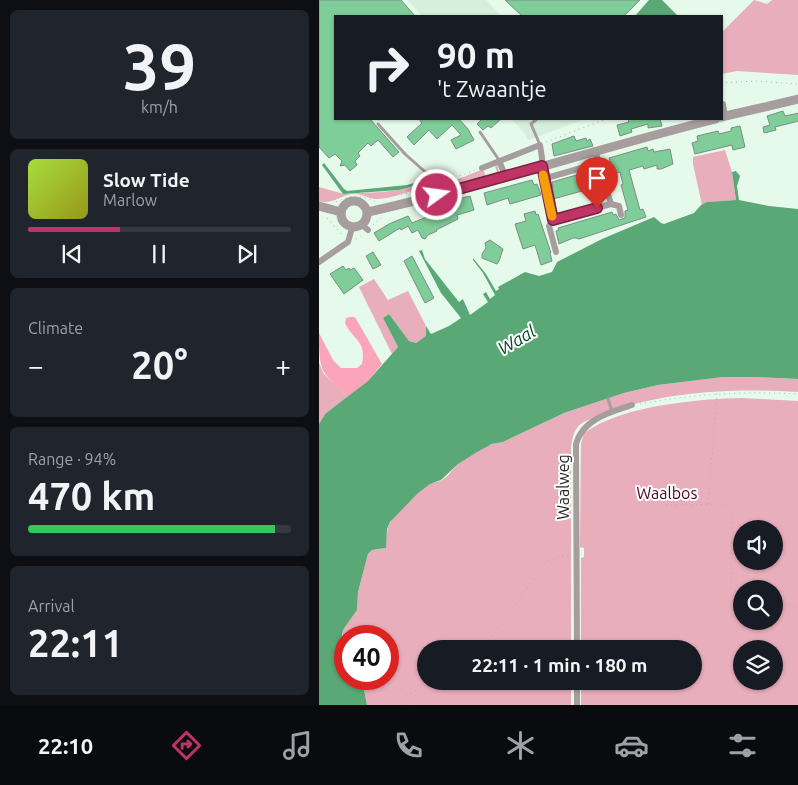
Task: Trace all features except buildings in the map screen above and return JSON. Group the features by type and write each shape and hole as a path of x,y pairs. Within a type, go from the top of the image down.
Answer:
{"street":[{"path":"723,118 798,99"},
{"path":"367,212 388,210 436,190 506,177 595,150 713,120"},
{"path":"482,168 539,145 543,179 553,220"},
{"path":"595,150 611,204"},
{"path":"499,161 506,177"},
{"path":"543,179 599,163"},
{"path":"354,201 364,205 367,212 365,227 352,228 344,222 341,212 345,205 354,201"},
{"path":"556,252 549,226 553,220 611,204 619,206 621,215"},
{"path":"319,206 341,212"},
{"path":"319,262 347,242 352,228"},
{"name":"Waalweg","path":"577,640 577,444 579,435 595,419 632,405"},
{"path":"577,690 577,705"}],"lane":[{"path":"536,120 531,124 539,145"},
{"path":"378,124 405,154 431,177 436,190"},
{"path":"480,132 499,161"},
{"path":"608,400 612,411"}],"path":[{"path":"723,83 755,81 798,84"},
{"path":"539,145 603,120"},
{"path":"333,204 354,195 376,202"},
{"path":"329,219 341,235 349,238"},
{"path":"632,405 677,397 717,393 765,392 798,394"},
{"path":"708,504 717,393"},
{"path":"666,505 722,504 731,508 731,586 733,590"},
{"path":"490,640 547,561 557,557 577,554"},
{"path":"783,603 798,608"},
{"path":"403,705 407,696 417,690"}],"shaded area":[{"path":"408,0 486,0 500,15 421,15"},
{"path":"513,120 582,120 528,140"},
{"path":"355,317 382,364 368,381 348,397 323,370 319,333 333,360 341,368 357,368 362,364 363,350 345,323 346,318"}],"green space":[{"path":"754,0 767,4 772,0 798,0 798,75 737,71 723,74 723,31"},
{"path":"725,150 732,172 736,200 707,202 702,205 693,157"},
{"path":"497,165 499,171 495,176 443,189 439,187 483,169 486,176 497,172 495,166"},
{"path":"429,182 431,185 383,199 353,194 328,202 319,201 319,187 344,194 399,190"},
{"path":"374,279 388,300 408,291 426,326 427,336 416,343 409,341 389,314 383,318 398,347 392,354 359,287"},
{"path":"319,363 324,374 348,397 325,414 319,424"},
{"path":"723,377 798,379 798,392 723,391 672,396 622,408 581,424 576,430 571,447 571,640 417,640 417,690 571,690 571,705 367,705 364,690 399,690 399,625 346,625 357,610 358,592 368,554 372,550 383,549 390,523 403,506 426,486 440,481 468,456 479,450 503,442 564,413 624,393 658,385"},
{"name":"Waalbos","path":"742,398 798,401 798,705 581,705 581,690 702,690 702,640 581,640 581,558 584,557 584,548 580,547 581,444 584,433 605,421 639,410 692,401"}],"water":[{"path":"649,0 662,0 677,15 636,15"},
{"path":"324,163 347,191 407,185 428,179 429,182 399,190 343,194 322,165"},
{"name":"Waal","path":"736,171 740,176 737,186 739,200 798,209 798,379 723,377 658,385 624,393 564,413 503,442 492,444 458,464 441,480 430,484 418,493 390,522 387,529 386,548 372,550 368,554 358,592 357,610 346,625 334,625 334,690 364,690 367,705 319,705 319,424 325,414 368,381 398,347 383,318 389,314 409,341 416,343 426,336 426,326 431,334 461,318 441,293 419,251 422,250 425,259 459,302 463,299 470,315 488,302 483,294 486,292 490,299 495,295 473,258 486,274 496,291 499,289 498,287 525,272 539,276 552,272 557,262 602,239 654,217 664,224 694,213 701,205 707,202 736,200 732,172"}],"slow traffic":[{"path":"543,175 552,216"}],"route":[{"path":"437,195 542,166 543,179 553,220 597,208"}]}
